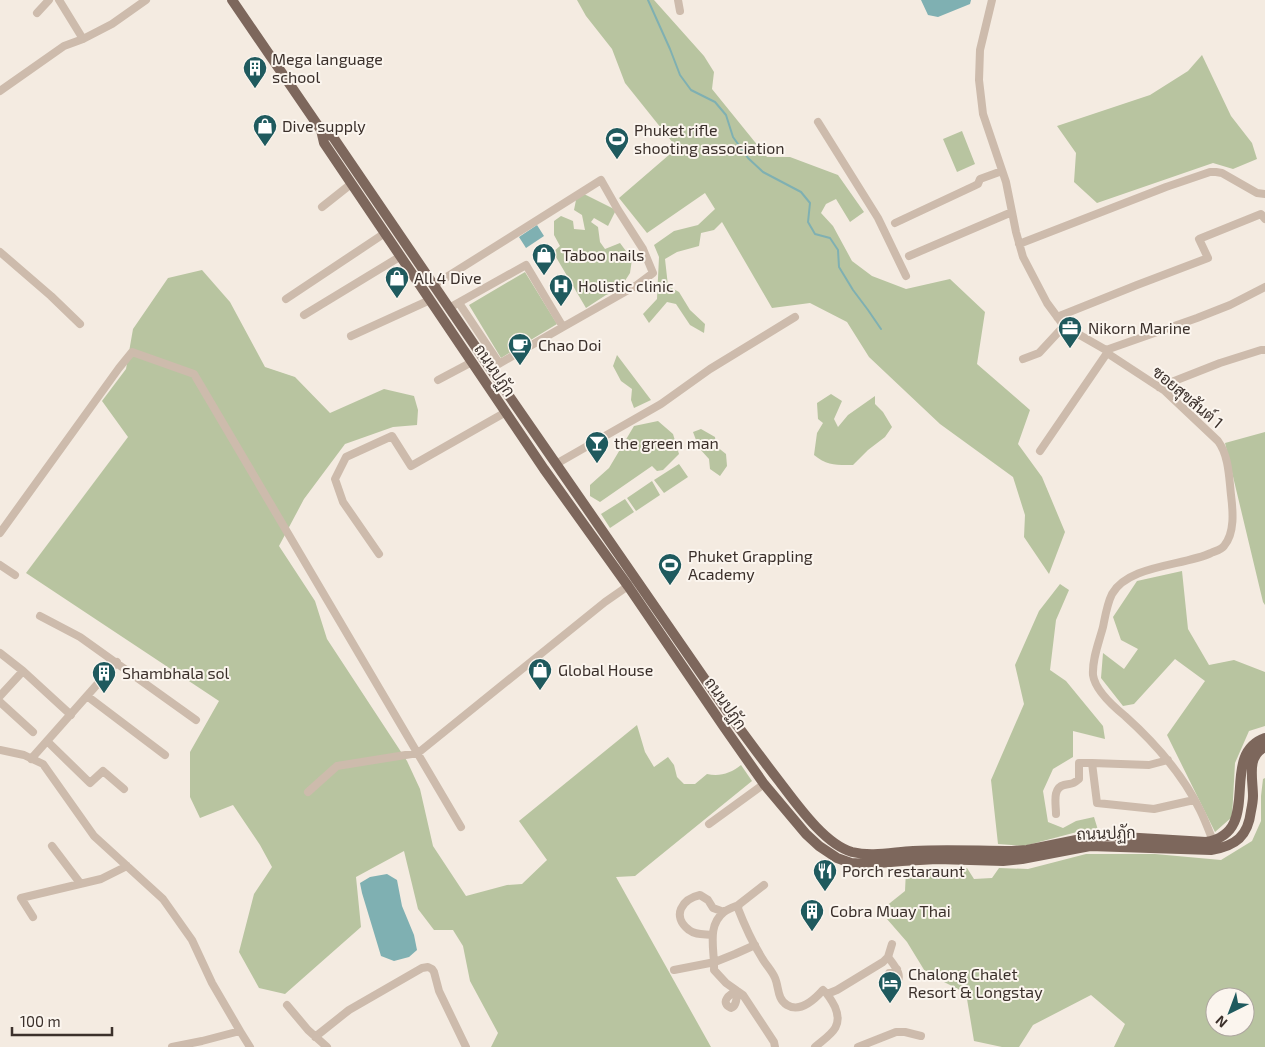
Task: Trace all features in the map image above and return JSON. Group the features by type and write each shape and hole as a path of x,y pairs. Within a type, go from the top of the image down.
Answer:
{"main road":[{"name":"ถนนปฏัก","path":"232,0 321,130 324,143 351,184 544,468 628,586 644,600 762,760 808,818 827,838 852,852 867,854 913,850 1027,850 1076,839 1106,836 1213,841 1233,833 1238,828 1246,807 1246,756 1248,750 1257,741 1265,738"},
{"name":"ถนนปฏัก","path":"321,130 333,137 450,308 495,366 724,727 764,784 806,834 829,854 851,863 868,864 902,860 937,859 1003,861 1036,858 1090,846 1211,850 1222,848 1237,840 1245,833 1248,827 1254,797 1251,770 1257,752 1265,747"},
{"path":"837,858 841,847"}],"street":[{"path":"37,13 49,0"},
{"path":"59,0 83,39"},
{"path":"0,91 64,46 83,39 112,24 146,0"},
{"path":"678,0 680,11"},
{"name":"ซอยสุขสันต์ 1","path":"992,0 980,50 979,80 983,114 1006,182 1023,257 1047,303 1064,326 1159,387 1214,436 1221,446 1226,460 1233,511 1228,540 1222,548 1203,557 1137,574 1123,582 1112,594 1107,608 1094,663 1093,677 1100,691 1168,760 1200,809 1213,841"},
{"path":"818,122 878,218 906,276"},
{"path":"895,223 978,184 980,179 1002,171"},
{"path":"1019,244 1166,186 1210,172 1222,173 1257,193 1265,194"},
{"path":"434,285 601,180 643,249 652,273 637,285 495,366 459,303"},
{"path":"322,207 351,184"},
{"path":"909,256 1012,212"},
{"path":"1057,317 1208,258 1199,239 1261,214 1265,219"},
{"path":"286,299 385,234"},
{"path":"0,252 80,324"},
{"path":"304,315 401,256"},
{"path":"450,308 526,265 563,327"},
{"path":"1040,451 1106,352 1230,305 1265,287"},
{"path":"351,336 430,300"},
{"path":"556,464 661,404 710,369 795,317"},
{"path":"1023,359 1039,353 1064,326"},
{"path":"1159,387 1220,364 1265,350"},
{"path":"0,533 132,352 194,374 461,827"},
{"path":"438,380 472,362"},
{"path":"378,554 343,502 335,479 346,457 392,436 411,466 506,412"},
{"path":"0,565 15,575"},
{"path":"308,792 337,766 418,753 605,602 628,586"},
{"path":"40,616 80,637 196,720"},
{"path":"0,654 23,671 71,715"},
{"path":"31,759 117,662"},
{"path":"0,696 23,671"},
{"path":"87,696 165,755"},
{"path":"0,702 33,732"},
{"path":"47,741 90,783 103,771 124,789"},
{"path":"0,750 24,755 42,764 94,836 163,899 192,940 212,983 250,1047"},
{"path":"1056,814 1056,793 1063,785 1073,784 1079,779 1079,763 1149,765 1168,760"},
{"path":"1092,763 1096,803 1154,809 1194,800"},
{"path":"709,824 764,784"},
{"path":"52,846 80,883"},
{"path":"33,917 21,898 101,878 127,866"},
{"path":"764,885 739,905 724,912 715,922 712,935 714,970 743,995 774,1042 774,1047"},
{"path":"712,935 695,933 689,930 682,922 680,913 683,904 692,897 700,895 708,900 713,908 724,912"},
{"path":"739,905 737,906 745,927 776,980 778,994 786,1005 793,1007 806,1005 824,990 832,1001 838,1013 838,1024 833,1032 816,1047"},
{"path":"827,994 869,972 883,962 888,957 892,944"},
{"path":"674,970 714,962 755,945"},
{"path":"888,957 897,969"},
{"path":"315,1037 349,1010 422,968 428,967 434,972 439,991 466,1047"},
{"path":"288,1006 297,1019 327,1047"},
{"path":"172,1047 203,1044 240,1031"},
{"path":"858,1047 896,1032 906,1032 921,1036"}],"green space":[{"path":"577,0 654,0 704,56 714,72 712,89 767,157 790,157 838,175 864,212 850,222 836,199 826,204 821,213 833,226 852,261 872,276 906,289 950,279 985,312 977,364 1030,410 1018,444 1042,477 1065,532 1049,574 1024,537 1025,515 1013,477 940,424 869,357 847,322 810,303 772,308 722,222 714,230 701,233 699,246 677,252 665,259 668,286 679,292 690,310 705,324 704,333 690,325 676,304 667,302 649,323 643,314 657,299 659,257 654,245 674,231 698,225 715,209 705,193 647,233 619,198 677,148 625,83 612,49 586,16"},
{"path":"1202,55 1231,116 1252,143 1257,159 1233,169 1213,163 1097,203 1074,182 1076,153 1057,126 1150,95 1188,71"},
{"path":"962,131 975,164 957,172 943,139"},
{"path":"584,194 616,210 608,226 594,218 591,222 598,227 600,242 605,249 620,243 632,259 630,273 619,290 606,295 586,308 553,252 560,246 554,235 554,221 561,216 573,221 574,229 585,230 582,215 574,210 576,200"},
{"path":"202,270 230,302 265,367 295,377 330,413 384,389 414,396 418,410 417,425 393,427 345,444 304,499 279,546 315,601 327,639 407,761 420,789 433,846 466,896 507,885 522,884 547,860 519,821 637,725 645,752 654,767 668,757 674,765 677,777 684,784 695,784 707,774 725,774 741,765 752,781 635,876 616,877 711,1047 491,1047 498,1033 470,981 463,946 453,930 434,930 418,909 404,851 356,877 361,927 285,994 259,988 239,952 254,894 272,867 260,845 233,805 200,818 190,797 190,752 219,701 26,573 128,437 102,401 126,369 133,329 168,278"},
{"path":"525,272 557,324 501,358 469,305"},
{"path":"617,355 651,400 634,408 631,400 632,389 621,381 613,366"},
{"path":"831,394 842,401 834,419 838,427 848,415 875,396 875,404 883,412 892,427 885,437 853,465 828,463 814,455 817,433 823,423 818,419 817,403"},
{"path":"658,421 673,434 679,454 663,470 657,471 652,466 600,502 590,496 590,485 609,468 634,426"},
{"path":"701,429 715,437 716,446 726,454 727,466 720,476 710,469 709,459 699,448 693,432"},
{"path":"1265,432 1265,605 1225,443"},
{"path":"679,464 688,477 664,493 654,480"},
{"path":"652,481 660,495 636,511 627,498"},
{"path":"625,499 634,512 610,528 601,514"},
{"path":"1182,571 1188,629 1209,665 1234,660 1265,672 1265,726 1249,731 1235,763 1232,817 1215,832 1167,735 1205,681 1175,659 1134,704 1123,706 1101,678 1103,653 1124,669 1138,649 1121,640 1113,617 1137,581"},
{"path":"1060,584 1069,590 1056,620 1050,670 1066,681 1103,726 1105,739 1073,731 1073,757 1053,769 1043,791 1048,822 1063,828 1076,821 1094,817 1098,830 1077,832 1024,846 998,844 991,780 1024,704 1015,665 1039,611"},
{"path":"1265,778 1265,1047 1114,1047 1125,1024 1091,995 1033,1025 1019,1047 1002,1047 974,1041 966,993 926,973 907,942 880,911 905,891 906,870 967,868 974,879 992,878 999,868 1028,869 1086,854 1155,854 1221,860 1252,841 1261,821 1263,779"}],"water":[{"path":"921,0 971,0 970,4 938,17 928,15"},
{"path":"537,225 544,236 526,248 519,237"},
{"path":"387,874 397,880 402,906 414,935 417,950 409,957 394,961 381,956 360,883 370,877"}],"waterway":[{"path":"648,0 680,75 691,90 715,102 726,115 733,137 748,158 763,172 801,192 810,203 808,222 815,234 830,238 838,250 839,267 881,329"}],"place":[{"name":"Mega language school","path":"255,89"},
{"name":"Dive supply","path":"265,147"},
{"name":"Phuket rifle shooting association","path":"617,160"},
{"name":"Taboo nails","path":"544,276"},
{"name":"All 4 Dive","path":"397,299"},
{"name":"Holistic clinic","path":"561,307"},
{"name":"Nikorn Marine","path":"1070,349"},
{"name":"Chao Doi","path":"520,366"},
{"name":"the green man","path":"597,464"},
{"name":"Phuket Grappling Academy","path":"670,586"},
{"name":"Global House","path":"540,691"},
{"name":"Shambhala sol","path":"104,694"},
{"name":"Porch restaraunt","path":"825,892"},
{"name":"Cobra Muay Thai","path":"812,932"},
{"name":"Chalong Chalet Resort & Longstay","path":"890,1004"}]}
